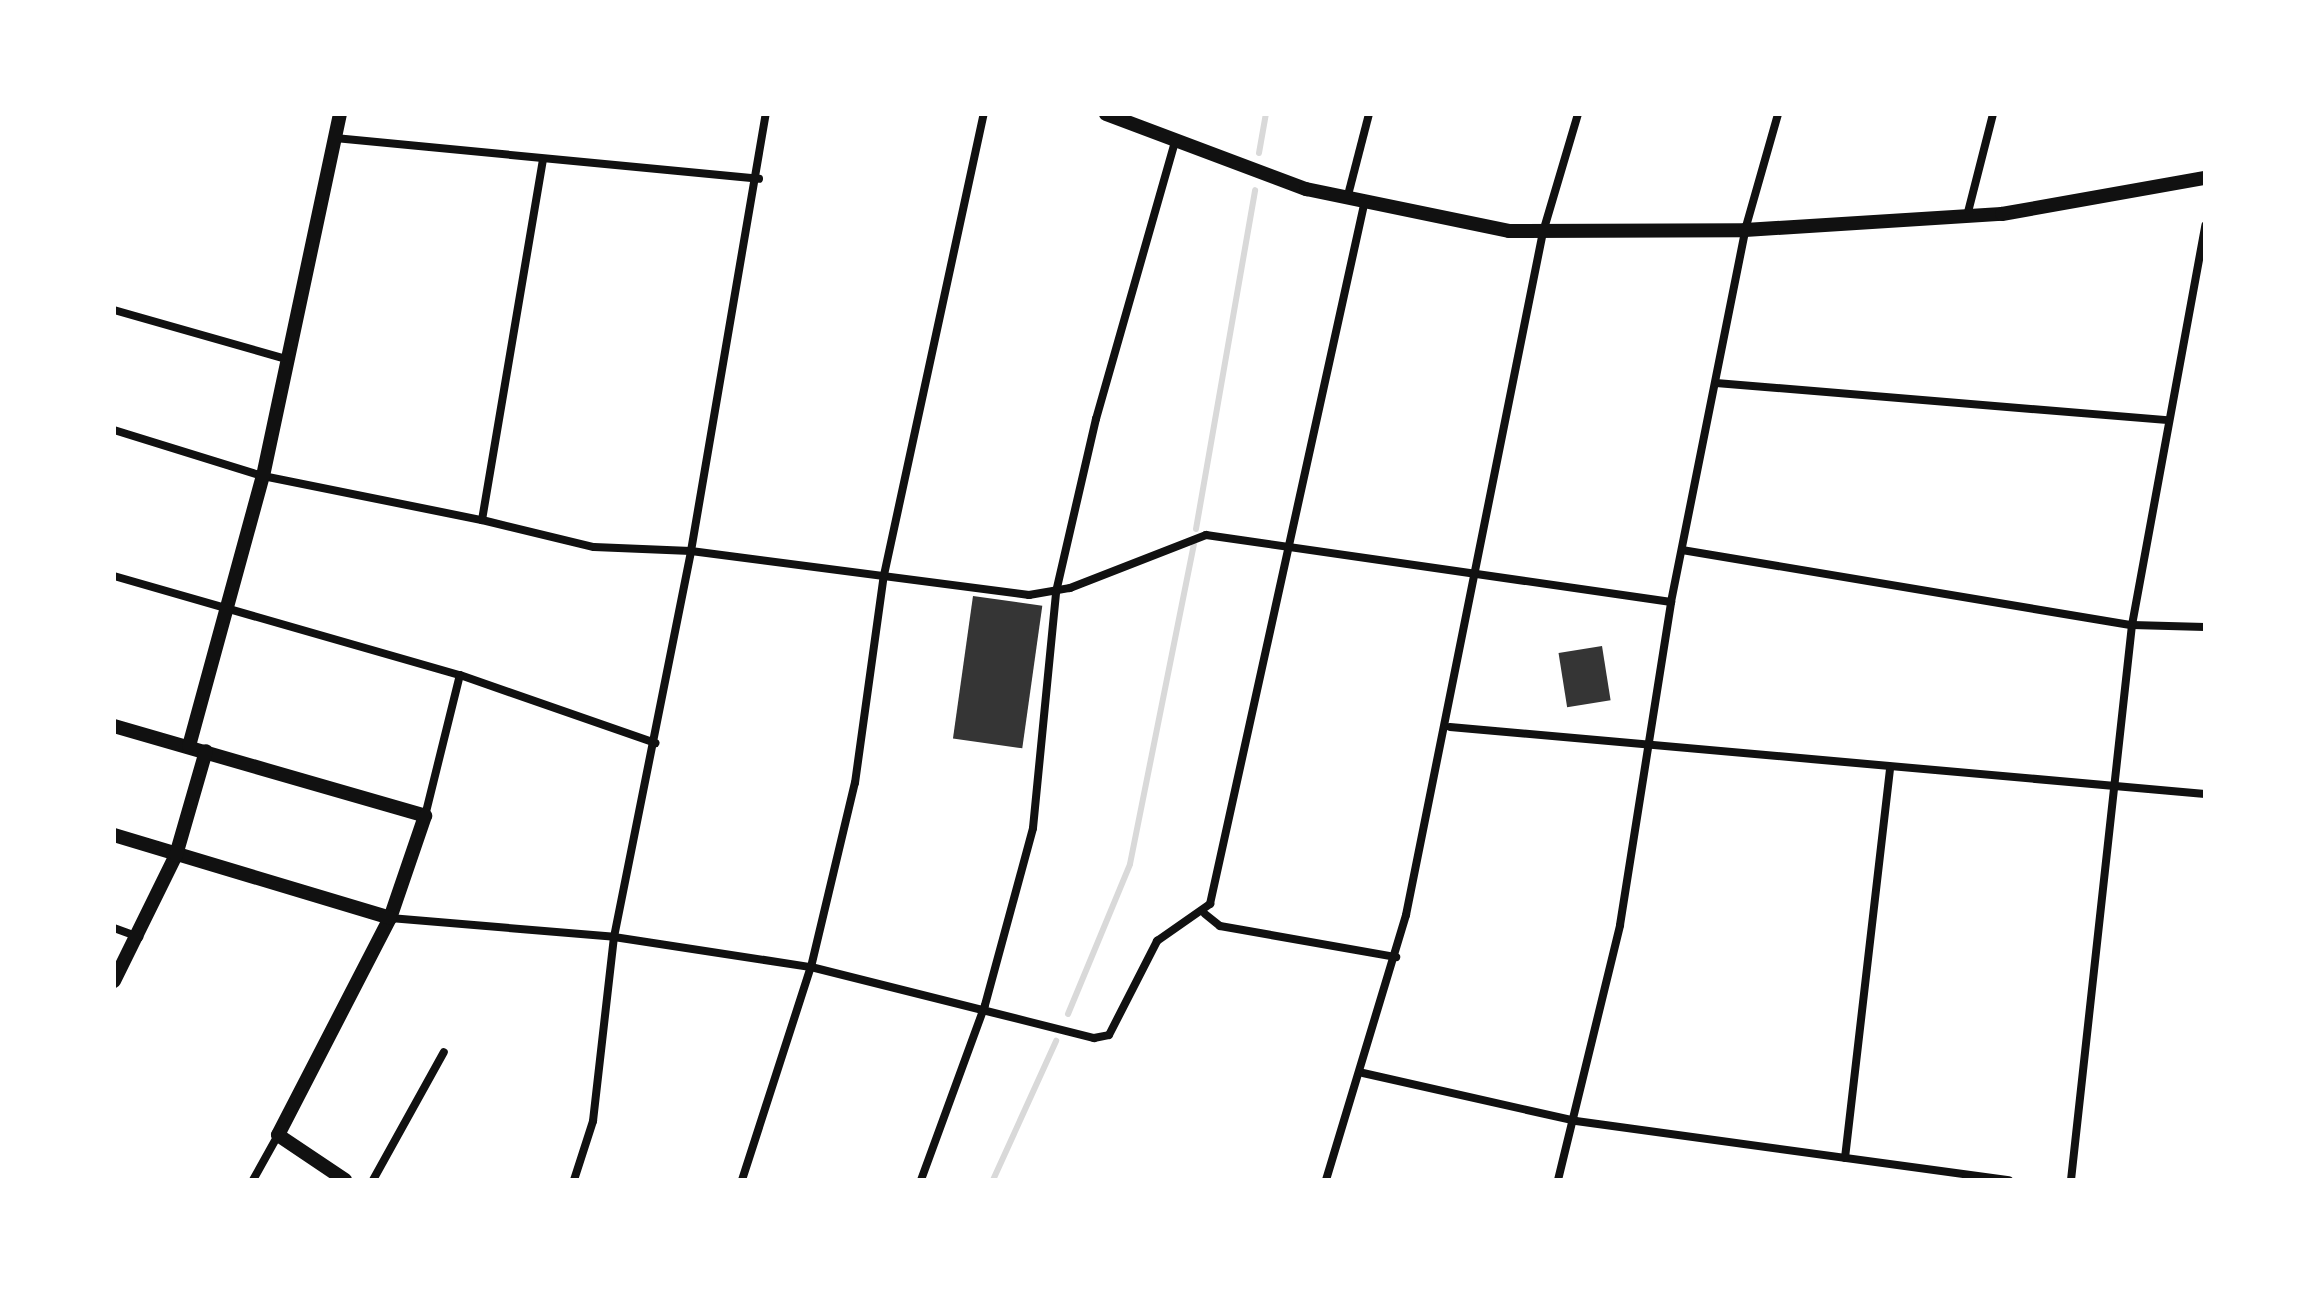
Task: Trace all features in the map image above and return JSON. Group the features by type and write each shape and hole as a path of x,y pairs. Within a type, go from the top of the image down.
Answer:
{"street":[{"path":"189,746 263,476 291,360 340,114"},
{"path":"574,1180 593,1121 614,937 691,551 759,179 766,114"},
{"path":"742,1180 811,967 855,783 884,575 984,114"},
{"path":"1106,114 1175,141 1364,205 1543,232 1745,230 1967,216 2060,207 2205,178"},
{"path":"1347,200 1369,114"},
{"path":"1326,1180 1363,1073 1396,957 1450,727 1543,232 1578,114"},
{"path":"1558,1180 1576,1121 1620,925 1671,602 1745,230 1778,114"},
{"path":"1967,216 1993,114"},
{"path":"335,138 759,179"},
{"path":"921,1180 985,1005 1033,828 1056,592 1096,419 1175,141"},
{"path":"482,520 543,159"},
{"path":"114,835 390,918 614,937 811,967 985,1005 1094,1038 1116,1028 1157,941 1205,914 1292,547 1364,205"},
{"path":"2071,1180 2132,625 2167,420 2205,226"},
{"path":"114,310 291,360"},
{"path":"1716,383 2167,420"},
{"path":"114,430 263,476 482,520 594,547 691,551 1056,592 1200,535 1671,602"},
{"path":"1682,550 2132,625 2205,627"},
{"path":"114,576 460,675 655,743"},
{"path":"253,1180 390,918 425,816 460,675"},
{"path":"114,726 425,816"},
{"path":"1450,727 2205,794"},
{"path":"114,981 139,937 176,855 206,751"},
{"path":"1845,1158 1890,767"},
{"path":"1205,914 1220,926 1396,957"},
{"path":"114,928 139,937"},
{"path":"373,1180 444,1052"},
{"path":"1363,1073 1576,1121 2009,1180"},
{"path":"278,1135 345,1180"}],"building":[{"path":"973,596 1042,606 1022,748 953,739"},
{"path":"1602,646 1611,700 1567,707 1559,653"}],"waterway":[{"path":"1259,153 1266,114"},
{"path":"1196,529 1255,190"},
{"path":"1068,1014 1130,864 1194,544"},
{"path":"993,1180 1056,1041"}]}
